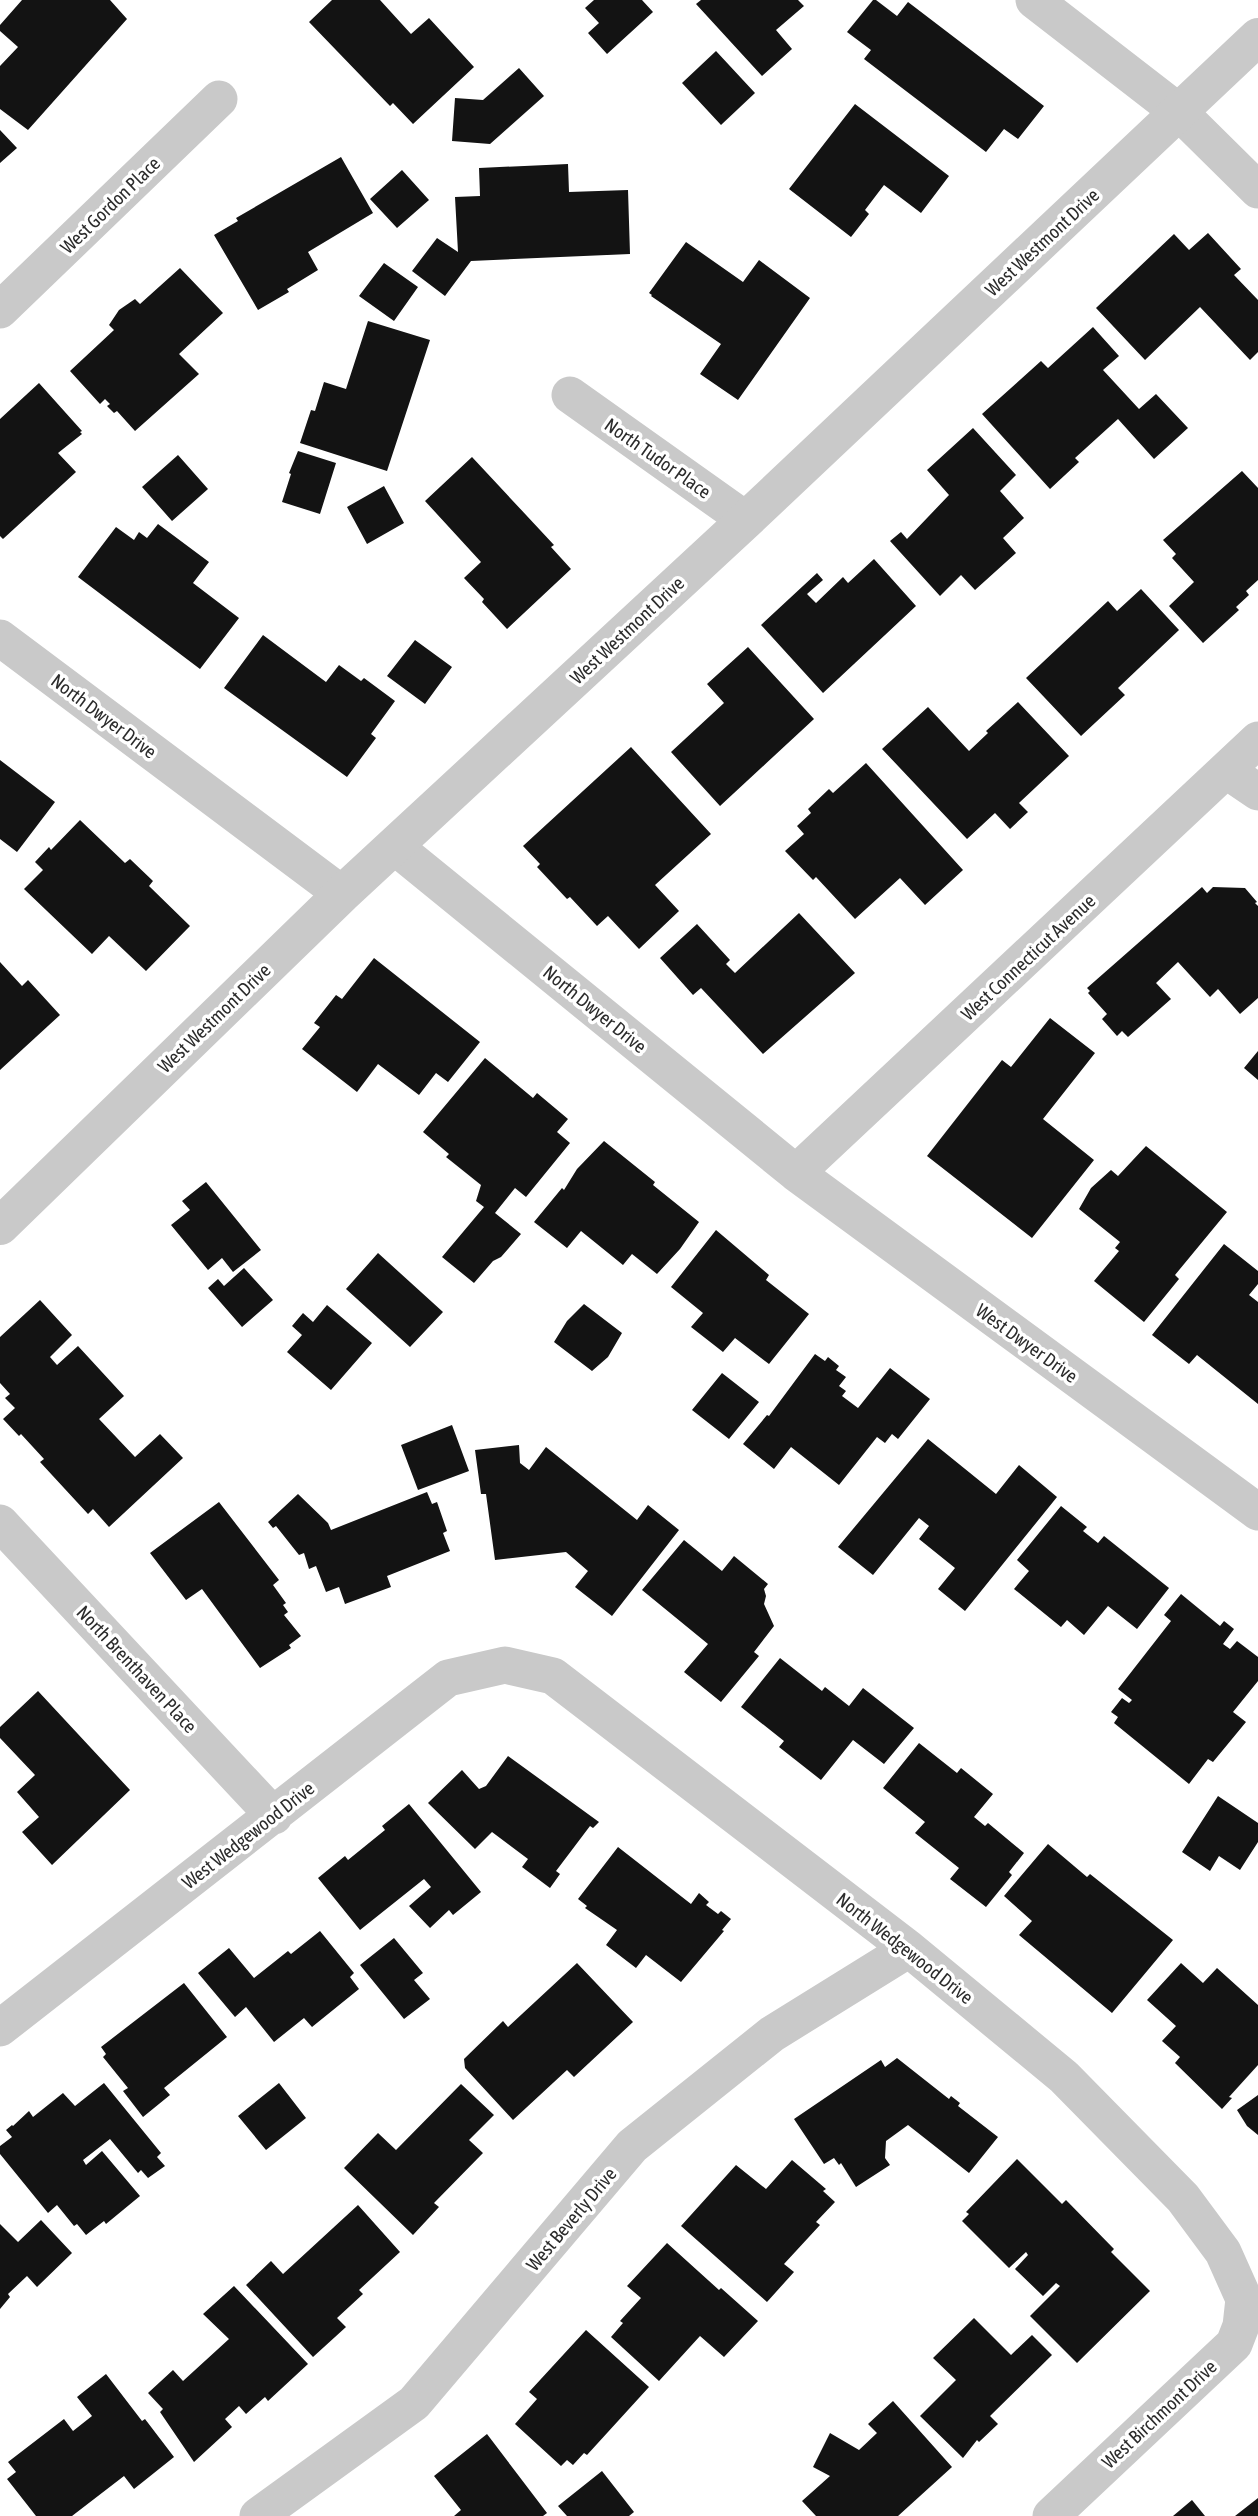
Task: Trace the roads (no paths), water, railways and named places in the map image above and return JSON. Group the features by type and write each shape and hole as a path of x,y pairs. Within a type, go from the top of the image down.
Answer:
{"street":[{"path":"1034,0 1180,113 1258,190"},
{"name":"West Westmont Drive","path":"0,1226 342,894 746,520 1258,37"},
{"name":"West Gordon Place","path":"0,310 219,99"},
{"name":"North Tudor Place","path":"570,395 746,520"},
{"name":"North Dwyer Drive","path":"0,638 342,894"},
{"name":"West Connecticut Avenue","path":"796,1173 1258,740"},
{"path":"1227,771 1258,792"},
{"name":"North Dwyer Drive","path":"394,846 796,1173"},
{"name":"West Dwyer Drive","path":"796,1173 1258,1512"},
{"name":"North Brenthaven Place","path":"0,1523 274,1816"},
{"name":"West Wedgewood Drive","path":"0,2028 448,1678 505,1665"},
{"name":"North Wedgewood Drive","path":"505,1665 553,1676 909,1949 1064,2077 1183,2198 1223,2252 1244,2299"},
{"name":"West Beverly Drive","path":"258,2516 414,2403 632,2146 772,2034 909,1949"},
{"name":"West Birchmont Drive","path":"1051,2516 1234,2344 1241,2326 1244,2299"}]}
